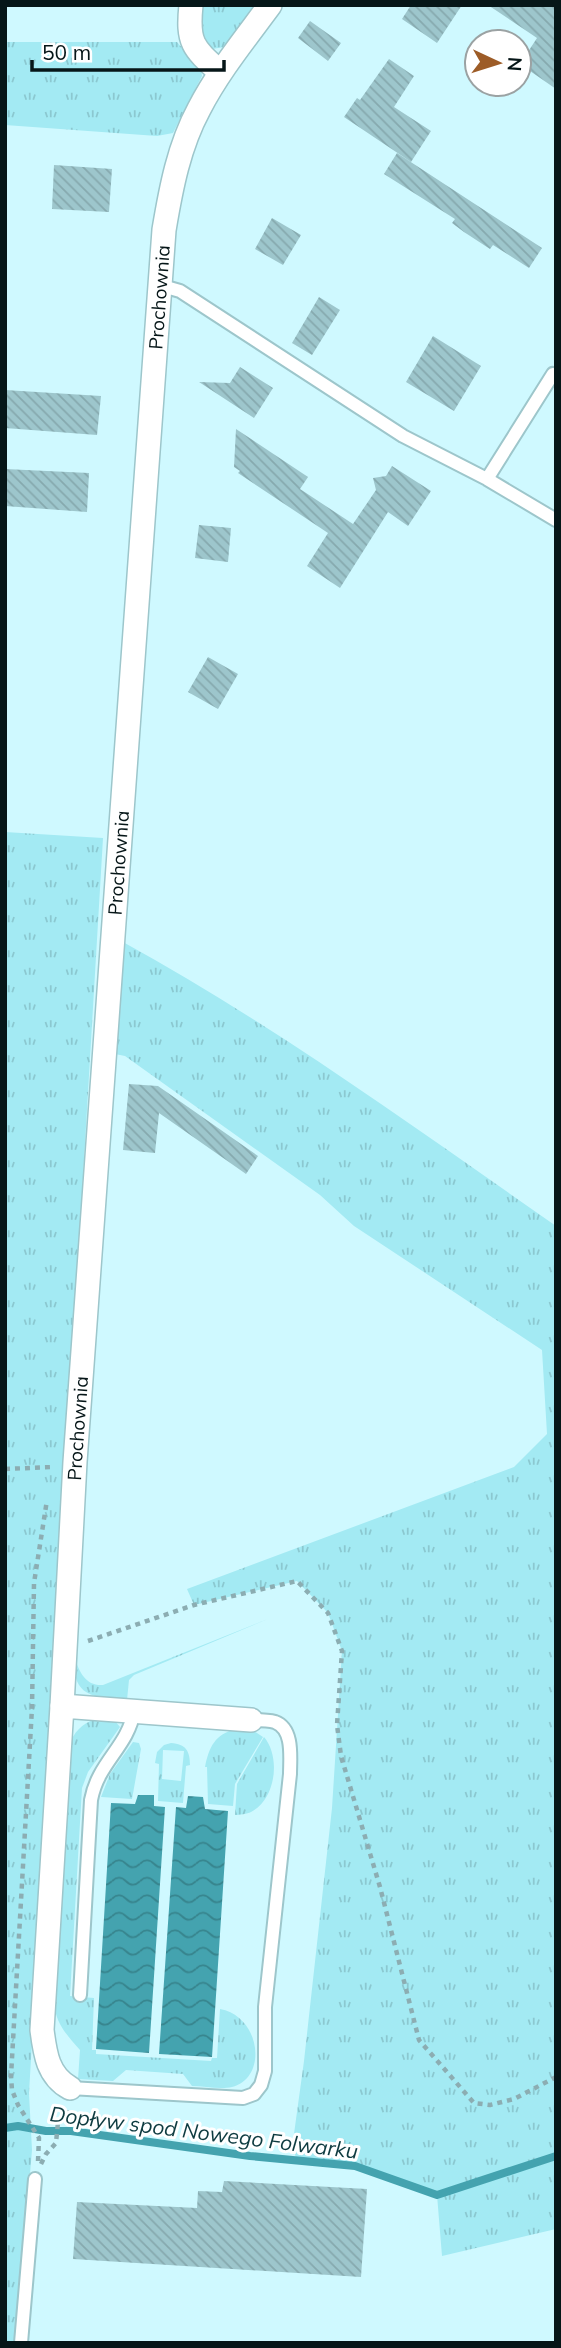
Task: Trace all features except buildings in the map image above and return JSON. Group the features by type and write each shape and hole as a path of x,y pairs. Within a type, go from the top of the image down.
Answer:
{"street":[{"path":"191,5 189,34 197,51 220,72"},
{"name":"Prochownia","path":"71,2088 59,2081 50,2069 42,2030 75,1462 164,230 180,152 198,111 220,72 270,5"},
{"path":"62,1706 251,1720"}],"lane":[{"path":"159,285 180,291 403,436 487,479 556,520"},
{"path":"487,479 553,374 556,376"},
{"path":"80,1995 91,1800 96,1777 125,1737 134,1712"},
{"path":"71,2088 243,2098 254,2094 261,2085 265,2071 265,2007 290,1774 290,1746 285,1732 276,1722 251,1720"},
{"path":"21,2343 35,2179"}],"path":[{"path":"5,1469 57,1466 52,1479"},
{"path":"39,2138 18,2105 12,2090 11,2076 32,1721 34,1583 42,1522 50,1489"},
{"path":"64,1657 194,1605 297,1581 328,1613 342,1651 337,1725 341,1756 380,1887 419,2040 474,2103 490,2105 514,2099 556,2077"},
{"path":"56,2143 58,2122 66,2115"}],"green space":[{"path":"199,5 255,5 225,47 212,49 201,41"},
{"path":"5,42 177,42 201,69 202,76 173,133 157,136 5,125"},
{"path":"5,832 103,838 29,2093 32,2150 16,2343 5,2343"},
{"path":"123,942 289,1042 556,1226 556,2229 442,2256 437,2195 355,2166 296,2160 293,2141 332,1808 342,1651 328,1613 297,1581 194,1605 187,1589 514,1467 547,1434 542,1350 354,1226 320,1195 125,1056 115,1054"},
{"path":"268,1619 134,1675 129,1680 127,1700 96,1696 82,1689 77,1682 75,1659 88,1681 103,1685"},
{"path":"96,1719 115,1721 120,1727 88,1772 82,1788 70,1996 94,1998 92,2050 96,2050 96,2054 211,2061 212,2058 217,2058 220,2009 234,2014 251,2034 255,2060 244,2081 232,2087 192,2086 183,2074 126,2070 113,2081 78,2079 80,2050 59,2023 54,2003 69,1746 79,1729"},
{"path":"236,1729 251,1729 263,1737 235,1784 233,1806 208,1804 205,1767 209,1753 218,1738"},
{"path":"264,1737 273,1755 271,1788 259,1806 249,1813 235,1815 237,1784"},
{"path":"133,1742 139,1743 141,1749 132,1799 101,1797 110,1774"},
{"path":"164,1745 180,1745 186,1749 189,1756 190,1765 186,1766 183,1803 158,1801 159,1764 155,1763 157,1752","holes":["163,1750 184,1751 181,1781 162,1779"]}],"water":[{"path":"138,1795 154,1795 154,1806 165,1807 149,2053 96,2049 111,1803 135,1804"},
{"path":"188,1796 203,1797 205,1809 228,1811 212,2057 159,2054 176,1807 186,1808"}],"waterway":[{"name":"Dopływ spod Nowego Folwarku","path":"5,2128 18,2126 46,2131 71,2131 250,2156 355,2166 437,2195 556,2156"}]}
